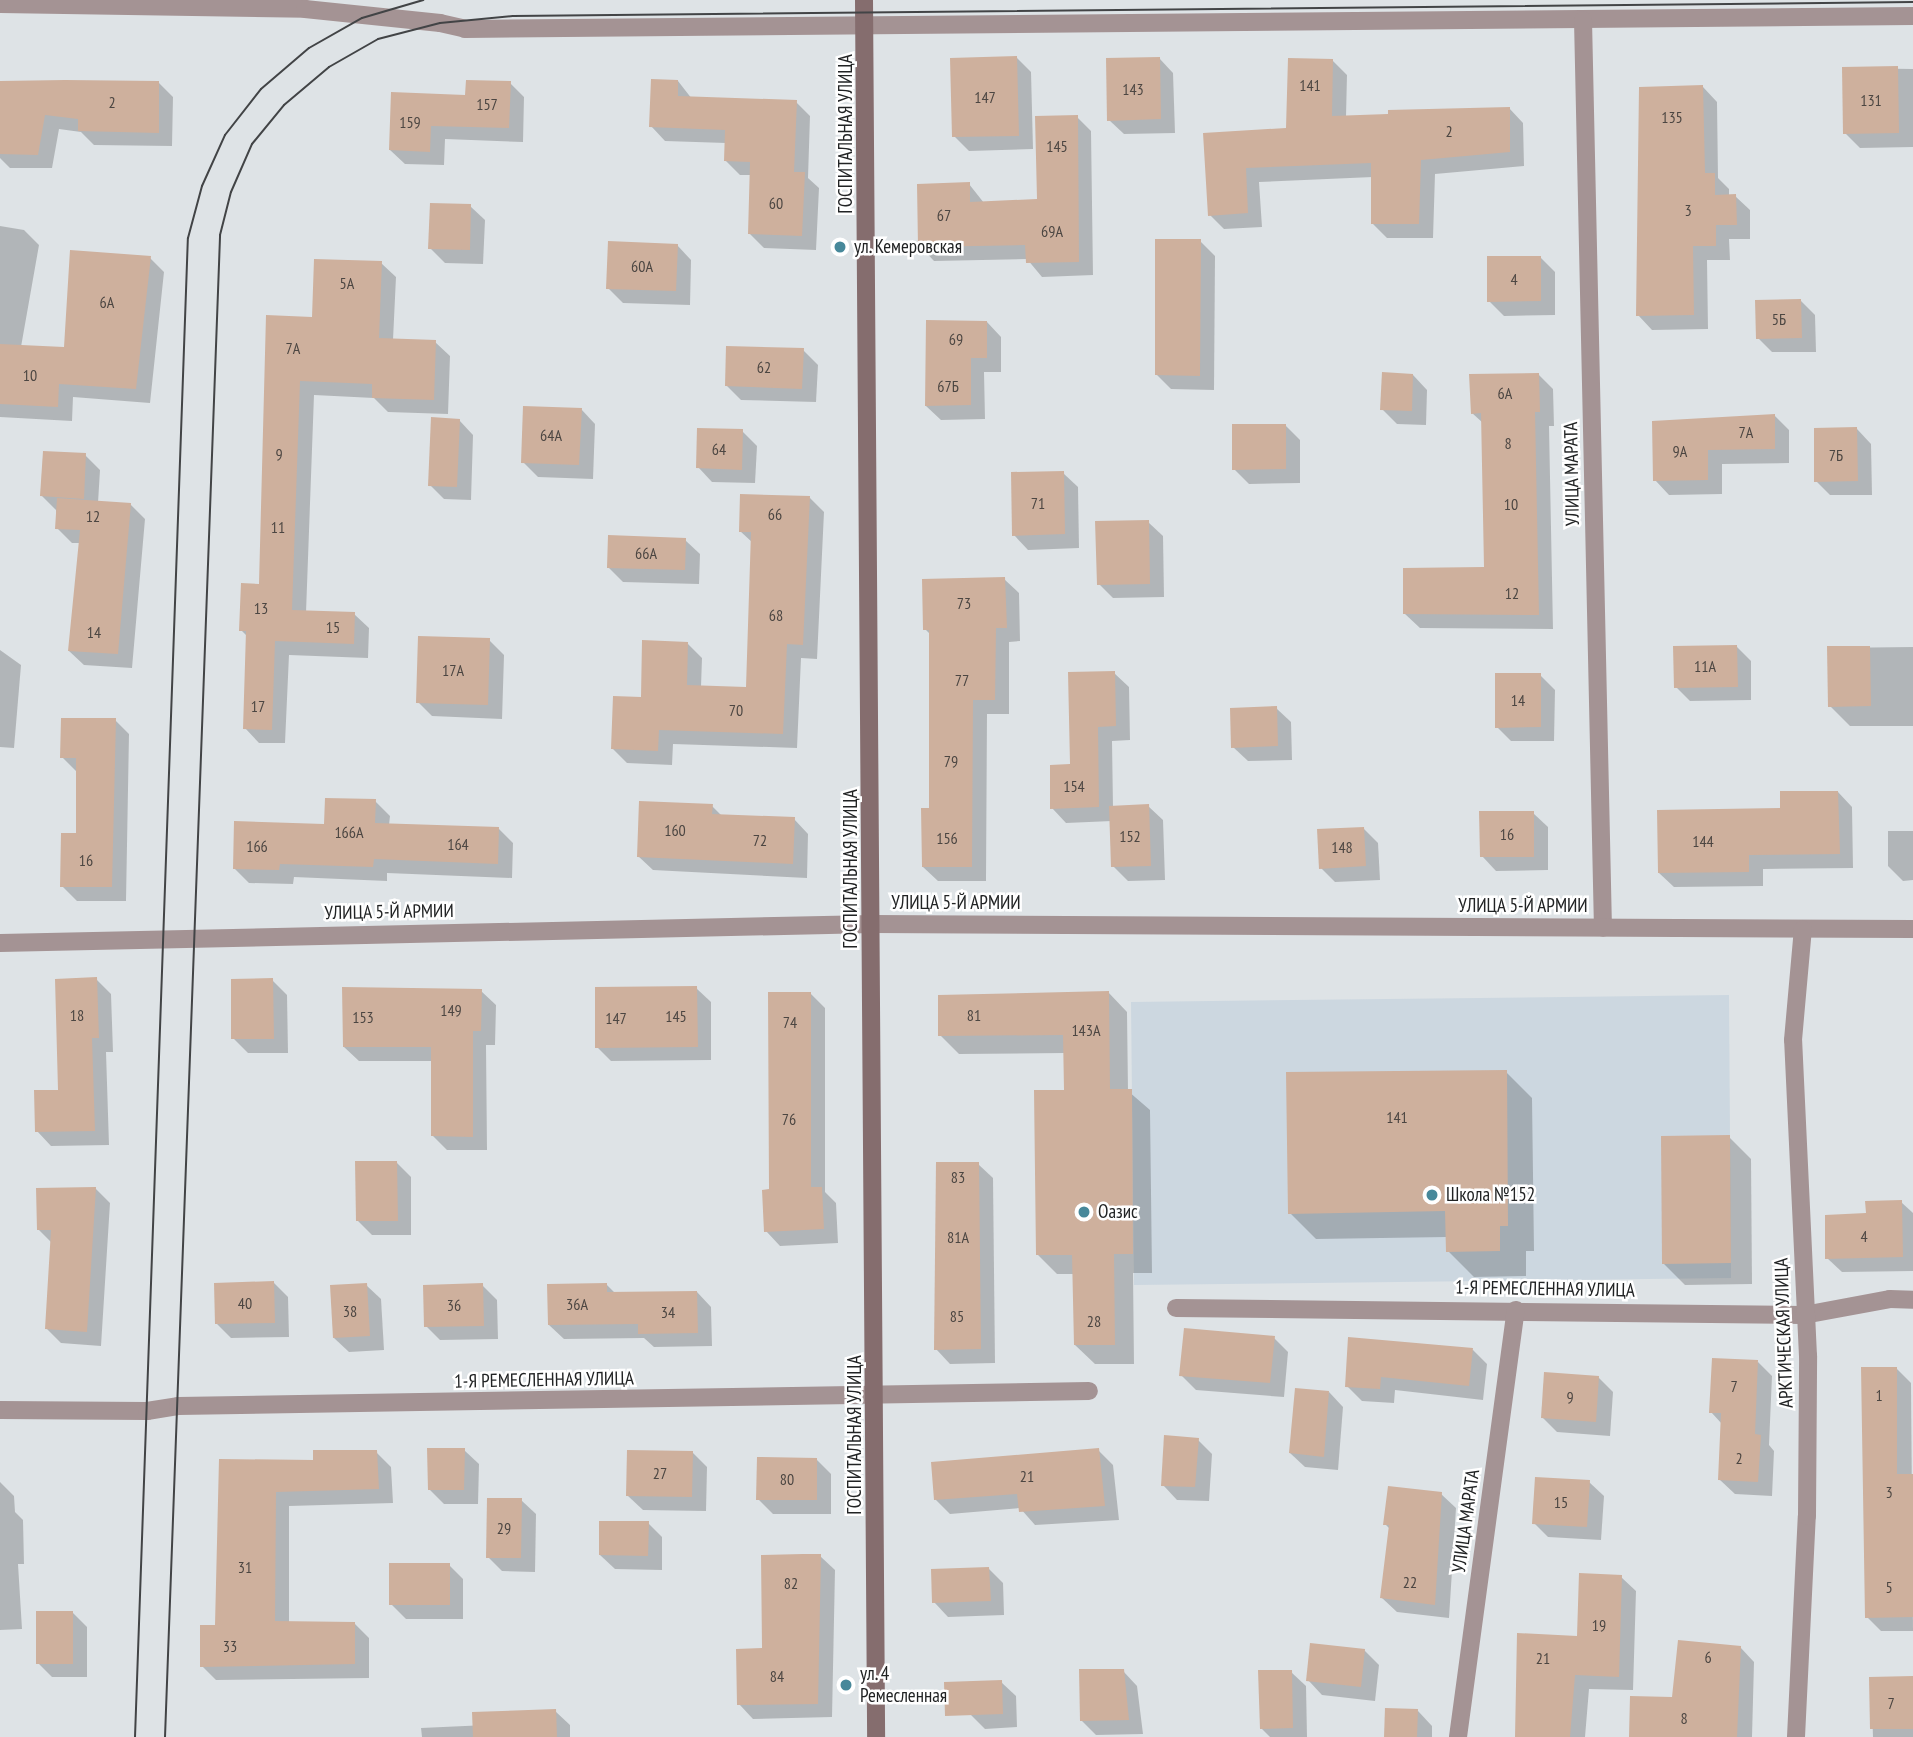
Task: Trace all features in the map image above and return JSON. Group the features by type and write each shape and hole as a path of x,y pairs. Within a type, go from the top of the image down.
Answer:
{"main road":[{"name":"ГОСПИТАЛЬНАЯ УЛИЦА","path":"864,0 877,1397 876,1737"}],"street":[{"path":"0,4 305,9 440,23 465,29 866,28 1913,16"},
{"name":"УЛИЦА МАРАТА","path":"1583,20 1603,928"},
{"name":"УЛИЦА 5-Й АРМИИ","path":"0,943 873,924 1913,929"},
{"name":"АРКТИЧЕСКАЯ УЛИЦА","path":"1796,1737 1807,1516 1804,1315 1793,1040 1802,929"},
{"name":"1-Я РЕМЕСЛЕННАЯ УЛИЦА","path":"1176,1308 1804,1315 1890,1299 1913,1300"},
{"name":"УЛИЦА МАРАТА","path":"1458,1737 1516,1310"},
{"name":"1-Я РЕМЕСЛЕННАЯ УЛИЦА","path":"0,1410 877,1397 1089,1391"}],"shaded area":[{"name":"Школа №152","path":"1729,995 1731,1278 1134,1285 1131,1002"}],"building":[{"path":"1017,56 1019,136 952,137 950,58"},
{"path":"1160,57 1161,119 1107,121 1106,58"},
{"path":"1288,58 1333,59 1332,116 1388,114 1388,110 1510,107 1510,152 1421,160 1419,224 1371,224 1371,163 1246,168 1248,213 1208,216 1203,133 1286,128"},
{"path":"1898,66 1899,133 1843,134 1842,67"},
{"path":"651,79 678,80 678,96 797,100 794,172 805,172 802,236 748,234 750,162 724,161 725,130 649,127"},
{"path":"466,80 511,81 509,128 431,126 430,152 389,150 391,92 465,95"},
{"path":"0,81 159,81 159,133 78,131 78,119 45,115 38,155 0,154"},
{"path":"1703,85 1705,173 1715,173 1715,195 1736,194 1737,225 1716,225 1716,246 1693,246 1694,315 1636,316 1639,87"},
{"path":"1078,115 1079,262 1026,263 1025,245 918,247 917,184 970,182 970,202 1037,199 1035,116"},
{"path":"430,203 471,204 470,250 428,249"},
{"path":"1155,239 1201,239 1200,376 1155,375"},
{"path":"608,241 678,244 676,291 606,289"},
{"path":"70,250 151,256 136,389 59,384 58,407 0,404 0,344 64,347"},
{"path":"1487,256 1541,256 1541,301 1487,302"},
{"path":"314,259 382,261 379,338 436,340 434,400 372,398 372,384 300,381 292,610 355,612 354,644 275,641 272,730 243,729 246,631 239,631 241,583 259,584 266,315 312,317"},
{"path":"1801,299 1802,338 1756,339 1755,300"},
{"path":"926,320 987,321 987,358 971,358 971,405 925,406"},
{"path":"726,346 804,348 802,389 725,386"},
{"path":"1382,372 1413,374 1412,411 1380,410"},
{"path":"1539,373 1540,412 1535,412 1539,615 1403,614 1403,568 1484,567 1481,413 1471,414 1469,374"},
{"path":"523,406 582,408 579,465 521,463"},
{"path":"1775,414 1775,449 1708,450 1708,480 1653,481 1652,421"},
{"path":"431,417 460,419 457,487 428,486"},
{"path":"1232,424 1286,424 1286,469 1232,470"},
{"path":"1857,427 1858,481 1814,482 1814,428"},
{"path":"697,428 743,429 742,470 696,468"},
{"path":"43,451 86,453 84,499 40,496"},
{"path":"1064,471 1065,534 1012,536 1011,472"},
{"path":"740,494 810,496 803,645 787,644 783,734 659,730 658,751 611,749 613,696 641,697 642,640 688,642 687,685 746,687 751,532 739,532"},
{"path":"57,498 131,503 118,654 68,651 80,530 55,529"},
{"path":"1149,520 1150,584 1097,585 1095,521"},
{"path":"608,535 686,538 685,570 607,568"},
{"path":"1005,577 1007,628 996,628 995,700 973,700 972,867 922,867 921,808 929,808 929,630 923,630 922,579"},
{"path":"418,636 490,638 488,705 416,703"},
{"path":"1737,645 1738,687 1674,688 1673,646"},
{"path":"1827,646 1870,646 1871,706 1828,707"},
{"path":"1115,671 1116,726 1098,727 1099,807 1050,809 1050,765 1070,764 1068,672"},
{"path":"1495,673 1541,673 1541,727 1495,728"},
{"path":"1277,706 1278,746 1231,748 1230,708"},
{"path":"61,718 116,718 112,887 60,887 61,833 76,833 76,758 60,758"},
{"path":"1780,791 1838,791 1840,854 1749,855 1749,872 1658,873 1657,810 1780,808"},
{"path":"325,798 376,799 375,823 499,827 498,864 374,859 373,867 280,864 279,870 233,869 234,821 324,824"},
{"path":"639,801 713,804 712,814 795,817 793,864 637,857"},
{"path":"1149,804 1151,866 1111,867 1109,806"},
{"path":"1479,811 1534,811 1534,857 1480,857"},
{"path":"1364,827 1366,866 1319,869 1317,829"},
{"path":"97,977 99,1038 92,1038 95,1131 35,1132 34,1090 58,1090 55,979"},
{"path":"273,978 274,1039 231,1039 231,979"},
{"path":"697,986 698,1047 595,1048 595,987"},
{"path":"342,987 482,989 481,1031 473,1031 473,1137 431,1136 431,1047 343,1047"},
{"path":"1109,991 1110,1089 1132,1089 1133,1254 1114,1254 1115,1345 1074,1345 1072,1255 1036,1255 1034,1090 1064,1090 1063,1035 938,1036 938,995"},
{"path":"768,992 811,992 811,1187 822,1187 824,1229 764,1232 762,1190 769,1189"},
{"path":"1507,1070 1508,1226 1500,1226 1500,1251 1446,1252 1445,1211 1288,1214 1286,1072"},
{"path":"1730,1135 1731,1263 1662,1264 1661,1136"},
{"path":"355,1161 397,1161 398,1221 356,1221"},
{"path":"936,1162 979,1162 981,1349 934,1350"},
{"path":"96,1187 87,1332 45,1329 51,1230 37,1230 36,1188"},
{"path":"1902,1200 1903,1257 1825,1259 1825,1215 1866,1213 1865,1201"},
{"path":"274,1281 275,1323 215,1324 214,1283"},
{"path":"367,1283 370,1336 333,1338 330,1285"},
{"path":"483,1283 484,1326 424,1327 423,1285"},
{"path":"607,1283 607,1292 697,1291 698,1333 638,1334 638,1324 548,1325 547,1284"},
{"path":"1184,1328 1275,1336 1270,1383 1179,1376"},
{"path":"1348,1337 1473,1348 1469,1386 1381,1377 1380,1389 1345,1387"},
{"path":"1712,1358 1758,1360 1755,1434 1761,1435 1758,1482 1718,1480 1721,1413 1709,1413"},
{"path":"1861,1367 1897,1367 1897,1474 1913,1474 1913,1617 1865,1618"},
{"path":"1544,1372 1599,1376 1596,1422 1541,1418"},
{"path":"1295,1388 1329,1391 1324,1457 1289,1453"},
{"path":"1164,1435 1199,1438 1195,1487 1161,1486"},
{"path":"427,1448 465,1448 464,1490 428,1490"},
{"path":"1099,1448 1105,1506 1019,1512 1017,1494 934,1500 931,1462"},
{"path":"313,1450 377,1450 379,1489 276,1492 275,1621 355,1622 355,1664 200,1667 200,1625 215,1625 219,1459 313,1460"},
{"path":"627,1450 693,1451 692,1497 626,1496"},
{"path":"757,1457 817,1458 817,1500 756,1500"},
{"path":"1535,1477 1590,1480 1587,1527 1532,1524"},
{"path":"1388,1486 1442,1492 1435,1605 1380,1598 1389,1525 1383,1525"},
{"path":"487,1498 522,1498 521,1558 486,1558"},
{"path":"599,1521 649,1521 648,1556 599,1555"},
{"path":"821,1554 818,1704 737,1705 736,1649 762,1648 761,1555"},
{"path":"389,1563 450,1563 450,1605 389,1605"},
{"path":"989,1567 991,1601 932,1603 931,1569"},
{"path":"1579,1573 1622,1575 1619,1677 1575,1675 1570,1737 1515,1737 1517,1633 1577,1636"},
{"path":"36,1611 73,1611 73,1664 36,1664"},
{"path":"1678,1640 1741,1646 1737,1737 1629,1737 1630,1696 1672,1697"},
{"path":"1310,1643 1365,1649 1361,1687 1306,1681"},
{"path":"1079,1669 1124,1669 1129,1720 1080,1721"},
{"path":"1258,1670 1292,1670 1293,1728 1260,1729"},
{"path":"1913,1676 1913,1729 1870,1729 1869,1677"},
{"path":"1002,1680 1003,1714 945,1716 944,1682"},
{"path":"1385,1708 1418,1709 1417,1737 1384,1737"},
{"path":"556,1709 557,1737 473,1737 472,1712"}],"tram line":[{"path":"135,1737 188,238 202,186 225,135 261,89 309,48 362,18 423,0"},
{"path":"165,1737 220,235 231,192 252,144 284,105 329,67 378,39 440,23 513,16 1913,2"}],"place":[{"name":"ул. Кемеровская","path":"840,247"},
{"name":"Школа №152","path":"1432,1195"},
{"name":"Оазис","path":"1084,1212"},
{"name":"ул. 4 Ремесленная","path":"846,1685"}]}
